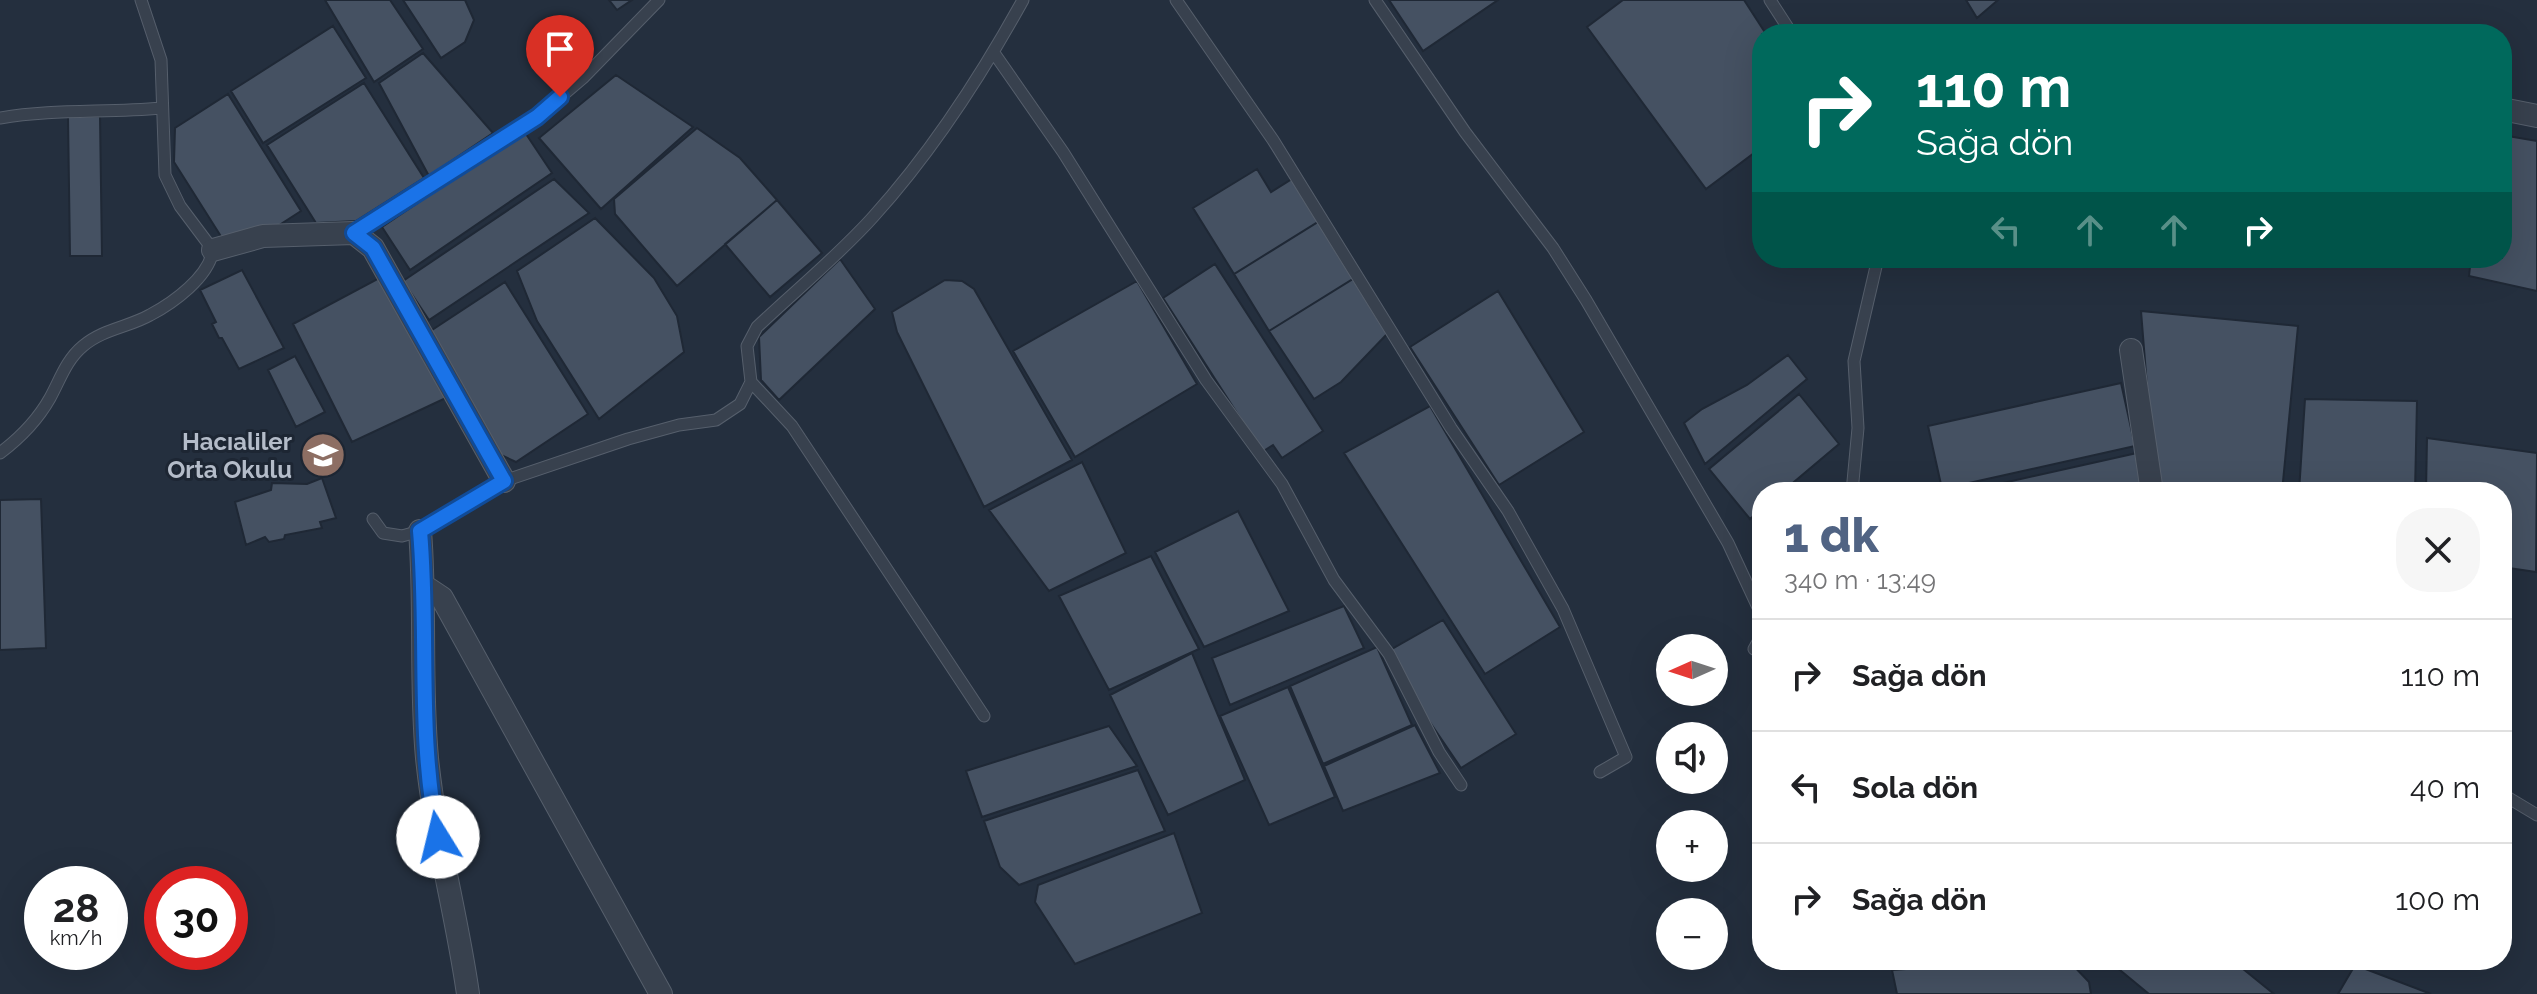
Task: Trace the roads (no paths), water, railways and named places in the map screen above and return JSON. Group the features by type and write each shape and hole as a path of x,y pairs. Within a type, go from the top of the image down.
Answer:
{"street":[{"path":"2512,111 2537,116"},
{"path":"213,250 263,236 354,233 373,248 504,481"},
{"path":"2131,350 2151,482"},
{"path":"420,531 424,586 423,675 430,784 468,994"},
{"path":"424,586 442,598 661,994"}],"lane":[{"path":"0,453 33,424 63,370 83,347 116,326 149,316 182,292 211,264 213,250 180,206 165,175 161,60 141,0"},
{"path":"354,233 537,117 584,77 659,0"},
{"path":"373,519 383,533 402,536 420,531 504,481 628,439 679,425 716,420 740,404 751,382 747,346 757,327 872,218 909,173 994,53 1023,0"},
{"path":"1176,0 1273,140 1534,556 1563,609 1626,757 1600,772"},
{"path":"1375,0 1465,132 1553,248 1586,300 1728,543 1752,595"},
{"path":"1770,0 1786,24"},
{"path":"994,53 1063,152 1206,380 1282,484 1334,580 1389,654 1439,752 1461,785"},
{"path":"0,118 40,111 90,114 161,108"},
{"path":"1853,482 1858,428 1854,361 1876,268"},
{"path":"751,382 792,426 984,716"},
{"path":"2512,800 2537,815"}],"place":[{"name":"Hacıaliler Orta Okulu","path":"323,455"}]}
